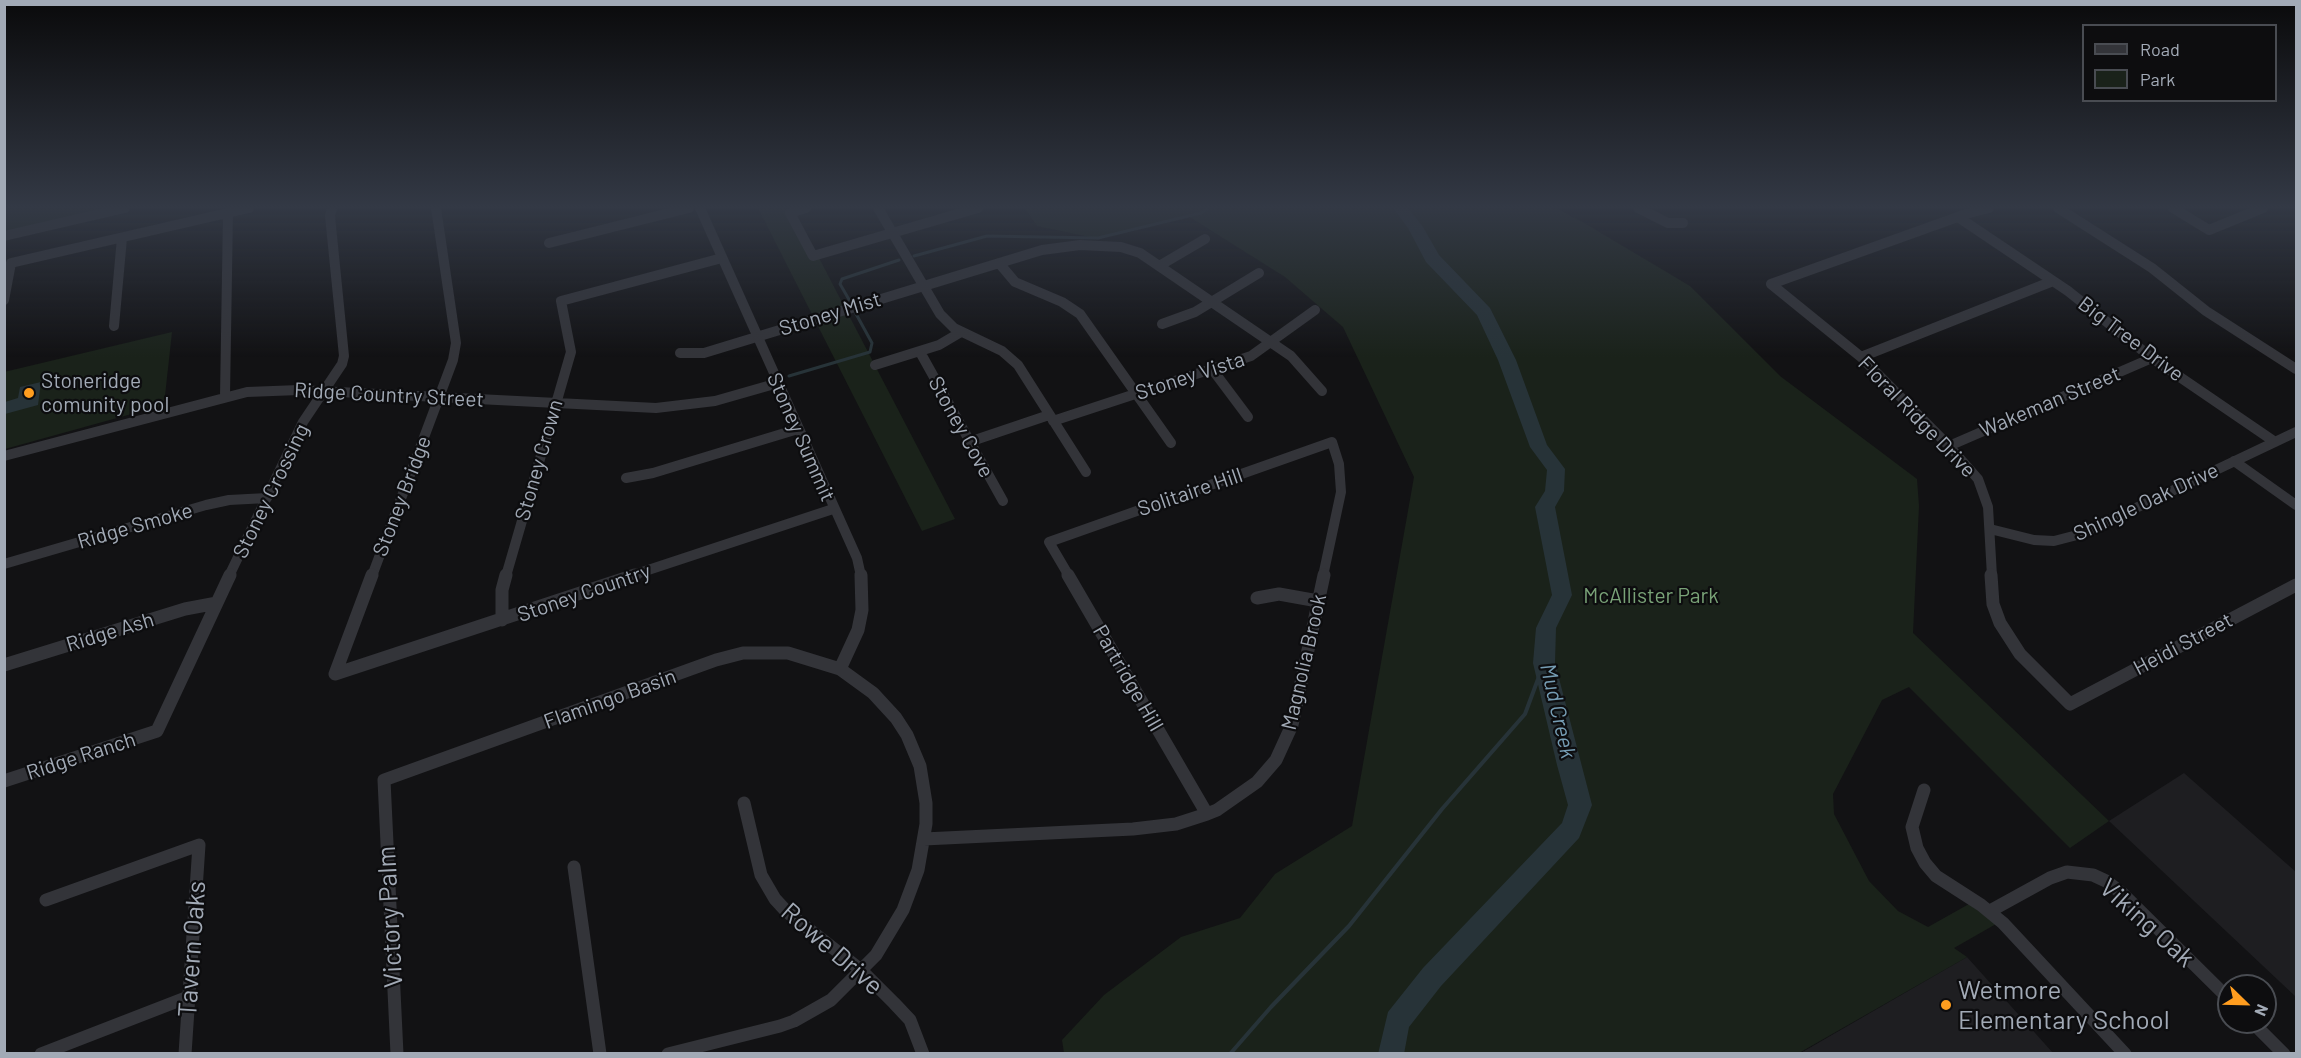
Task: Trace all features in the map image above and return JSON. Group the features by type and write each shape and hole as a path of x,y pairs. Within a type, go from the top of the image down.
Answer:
{"street":[{"path":"4,300 11,263 36,257"},
{"path":"114,326 120,257"},
{"path":"225,396 227,257"},
{"name":"Stoney Crossing","path":"157,731 303,422 337,374 344,356 334,257"},
{"name":"Stoney Bridge","path":"334,674 453,360 456,343 443,257"},
{"path":"907,257 940,314 961,332 1008,355 1022,370 1086,472"},
{"name":"Stoney Mist","path":"680,353 695,354 757,337 1018,257"},
{"name":"Stoney Mist","path":"1146,257 1302,366 1322,391"},
{"path":"1159,266 1173,257"},
{"name":"Floral Ridge Drive","path":"1845,257 1771,284 1861,357 1967,464 1983,489 1988,507 1993,604 2000,624 2020,654 2070,704"},
{"name":"Big Tree Drive","path":"2018,257 2053,281 2152,358 2275,442"},
{"path":"2135,257 2206,311 2296,369"},
{"name":"Stoney Crown","path":"502,620 502,590 571,352 561,301 722,258"},
{"name":"Stoney Summit","path":"722,258 857,558 863,596 858,630 851,651 840,669"},
{"path":"999,263 1015,282 1068,305 1080,314 1171,443"},
{"path":"1162,324 1195,312 1258,273"},
{"path":"1861,357 2053,281"},
{"name":"Stoney Vista","path":"969,442 1137,394 1251,356 1315,310"},
{"path":"875,365 939,345 961,332"},
{"name":"Stoney Cove","path":"920,352 1003,501"},
{"name":"Wakeman Street","path":"1949,446 2152,358"},
{"path":"1212,369 1248,417"},
{"name":"Ridge Country Street","path":"4,456 225,396 263,391 325,391 656,408 715,401 778,383"},
{"path":"626,478 653,473 798,429"},
{"name":"Shingle Oak Drive","path":"1990,529 2034,540 2054,541 2073,537 2296,432"},
{"name":"Solitaire Hill","path":"1049,542 1332,442"},
{"name":"Magnolia Brook","path":"924,839 1158,827 1217,810 1257,782 1276,760 1292,725 1341,492 1339,464 1332,442"},
{"path":"2234,461 2296,505"},
{"name":"Ridge Smoke","path":"4,564 206,505 229,500 267,498"},
{"name":"Stoney Country","path":"334,674 833,509"},
{"name":"Partridge Hill","path":"1049,542 1207,814"},
{"name":"Heidi Street","path":"2070,704 2296,585"},
{"path":"1257,598 1279,594 1318,602"},
{"name":"Ridge Ash","path":"4,664 184,609 217,603"},
{"name":"Flamingo Basin","path":"384,780 705,664 743,653 788,653 840,669 873,693 896,718 907,735 920,766 923,781 926,803 924,839 918,870 903,910 876,955 831,1000 794,1021 668,1053"},
{"name":"Ridge Ranch","path":"4,781 157,731"},
{"name":"Victory Palm","path":"384,780 397,1053"},
{"path":"1924,790 1912,827 1922,858 1936,876 1990,911 2125,1053"},
{"name":"Rowe Drive","path":"744,803 761,876 775,899 787,912 861,970 909,1020 922,1053"},
{"name":"Tavern Oaks","path":"46,900 199,845 185,1053"},
{"path":"574,867 600,1053"},
{"name":"Viking Oak","path":"1990,911 2049,878 2067,872 2093,875 2123,894 2217,987"},
{"path":"41,1053 188,997"},
{"path":"2264,1034 2284,1053"}],"shaded area":[{"name":"Stoneridge comunity pool","path":"41,382 38,405 5,414 5,402 18,398 20,387"},
{"path":"2184,773 2296,872 2296,997 2277,979 2277,974 2272,974 2109,821"},
{"name":"Wetmore Elementary School","path":"1967,957 2053,1053 1799,1054"}],"green space":[{"path":"783,257 819,257 955,519 922,531"},
{"name":"McAllister Park","path":"1254,257 1642,257 1690,286 1780,376 1917,479 1919,506 1913,633 2109,821 2070,848 1909,687 1882,700 1833,794 1834,814 1869,881 1898,911 1928,927 1969,904 1996,924 1954,948 1967,957 1799,1053 1064,1053 1062,1040 1104,995 1181,937 1240,918 1275,874 1352,826 1414,477 1343,327 1285,277"},
{"path":"172,332 164,405 5,449 4,372"}],"waterway":[{"name":"Mud Creek","path":"1391,1054 1397,1021 1432,977 1571,830 1580,805 1568,765 1544,663 1546,628 1562,595 1545,507 1554,491 1556,469 1539,447 1507,360 1484,312 1432,257"},
{"path":"851,303 840,284 842,279 899,260"},
{"path":"789,376 870,352 872,343 855,312"},
{"path":"1230,1054 1271,1007 1349,926 1442,809 1525,714 1544,663"}],"place":[{"name":"Stoneridge comunity pool","path":"29,393"},
{"name":"Wetmore Elementary School","path":"1946,1005"}]}
